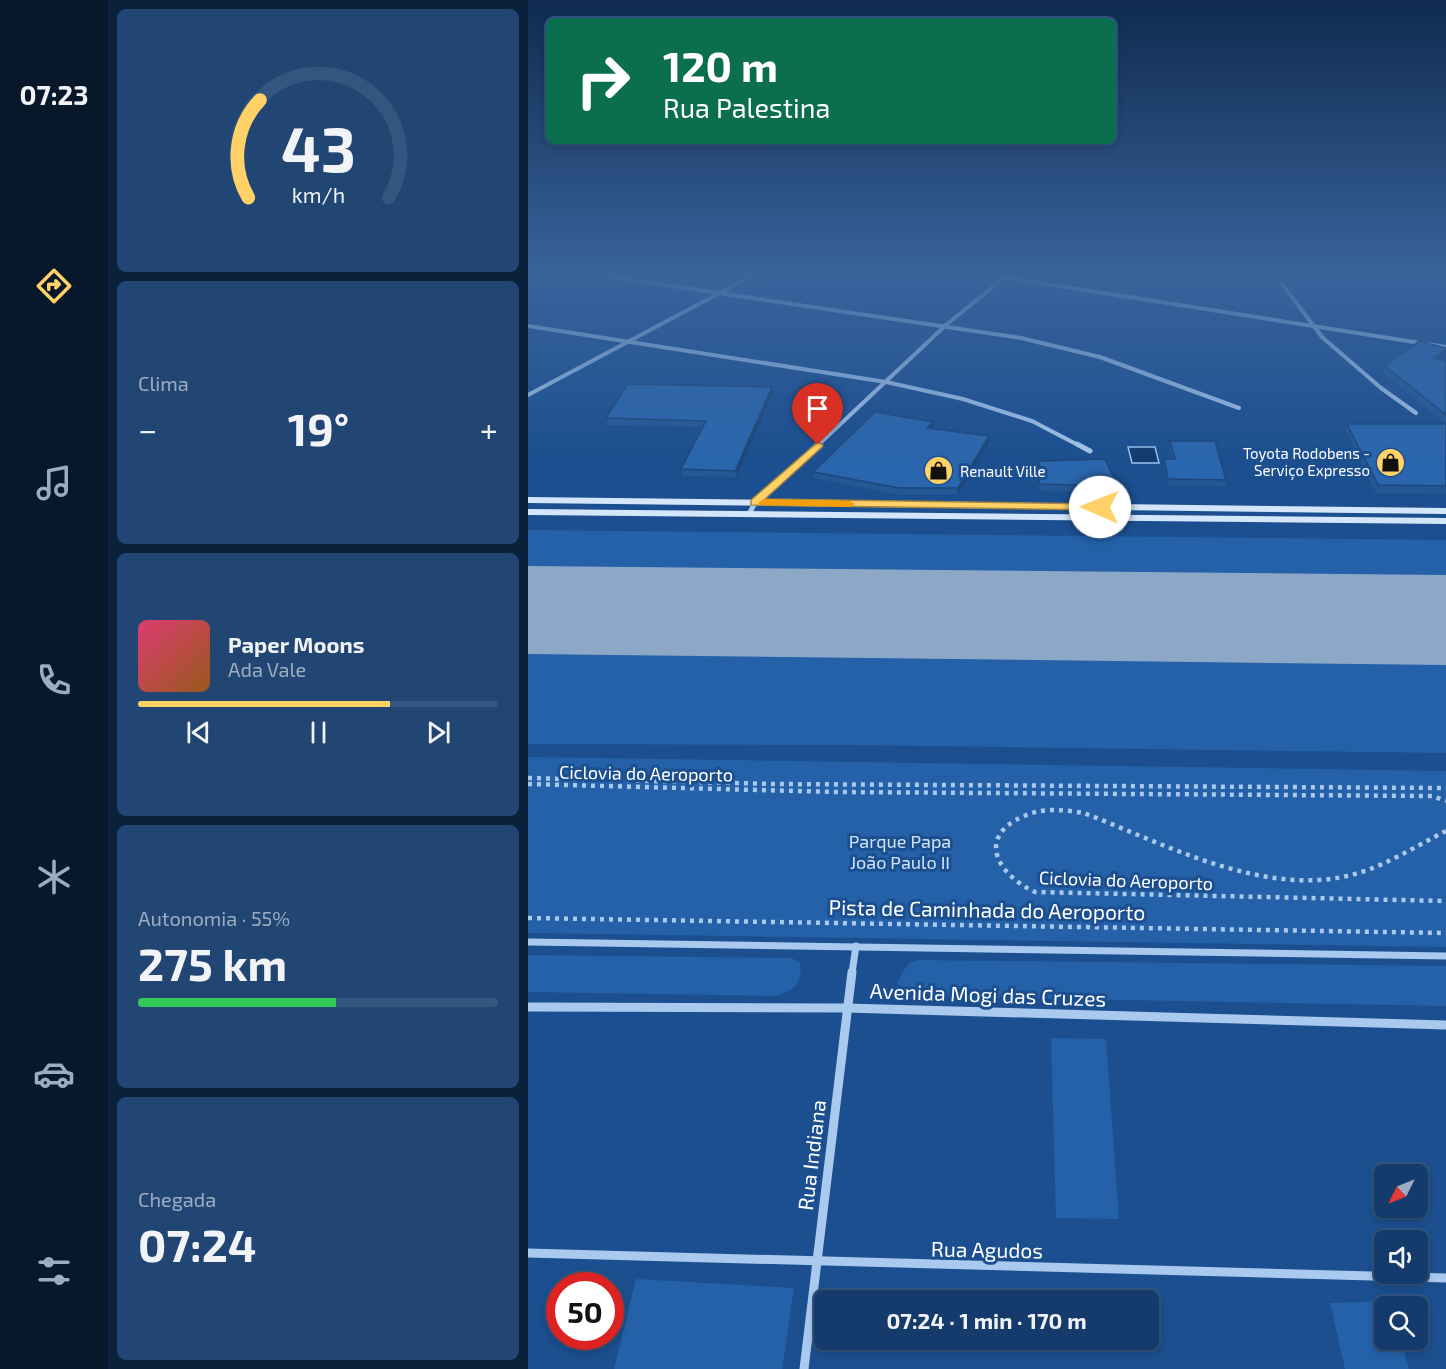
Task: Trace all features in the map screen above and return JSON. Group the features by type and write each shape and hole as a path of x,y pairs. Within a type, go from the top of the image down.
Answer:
{"main road":[{"path":"528,500 695,508 749,514 812,509 1446,511"},
{"path":"528,512 695,508 755,503 812,509 1446,521"}],"street":[{"path":"586,336 886,382 963,399 1032,421 1090,451"},
{"path":"528,395 641,336"},
{"path":"749,514 755,503 935,336"},
{"path":"1009,336 1100,357 1193,389 1239,408"},
{"path":"1321,336 1381,388 1416,412"},
{"path":"1376,336 1446,347"},
{"path":"528,942 1446,956"},
{"name":"Rua Indiana","path":"804,1369 846,1008 856,946"},
{"name":"Avenida Mogi das Cruzes","path":"528,1007 846,1008 1446,1025"},
{"name":"Rua Agudos","path":"528,1253 1446,1278"}],"path":[{"name":"Ciclovia do Aeroporto","path":"528,778 785,784 1446,788"},
{"name":"Ciclovia do Aeroporto","path":"528,784 835,792 1432,796 1446,801"},
{"name":"Ciclovia do Aeroporto","path":"1446,831 1370,869 1332,878 1297,879 1248,875 1221,867 1084,813 1060,810 1033,813 1011,823 998,838 996,849 998,866 1006,875 1023,888 1035,892 1446,901"},
{"name":"Pista de Caminhada do Aeroporto","path":"528,918 1446,933"}],"green space":[{"path":"528,530 1446,540 1446,599 528,590"},
{"path":"528,629 1446,641 1446,753 852,745 528,744"},
{"name":"Parque Papa João Paulo II","path":"528,757 1446,771 1446,947 528,933"},
{"path":"528,955 791,958 800,962 801,969 796,985 787,992 775,996 528,992"},
{"path":"917,960 1446,966 1446,1006 913,996 905,993 897,982 908,964"},
{"path":"1051,1038 1106,1039 1119,1219 1056,1218"},
{"path":"636,1279 794,1288 782,1369 614,1369 619,1350 624,1350 624,1328"},
{"path":"1374,1302 1374,1350 1404,1350 1409,1369 1345,1369 1330,1303"}],"shaded area":[{"path":"1128,447 1155,447 1159,463 1132,463"}],"building":[{"path":"1419,341 1446,348 1434,358 1446,361 1446,415 1385,366"},
{"path":"628,384 772,387 735,471 681,469 706,421 606,418"},
{"path":"875,412 933,422 927,428 989,436 958,488 899,488 813,472"},
{"path":"1347,424 1446,424 1446,486 1378,485"},
{"path":"1170,441 1215,441 1226,480 1168,479 1164,459 1175,459"},
{"path":"1105,459 1118,486 1039,484 1039,461"}],"runway":[{"path":"528,610 1446,620"}],"slow traffic":[{"path":"764,503 850,504"}],"place":[{"name":"Toyota Rodobens - Serviço Expresso","path":"1391,462"},
{"name":"Renault Ville","path":"939,471"}],"route":[{"path":"818,445 755,503 1100,507"}]}
